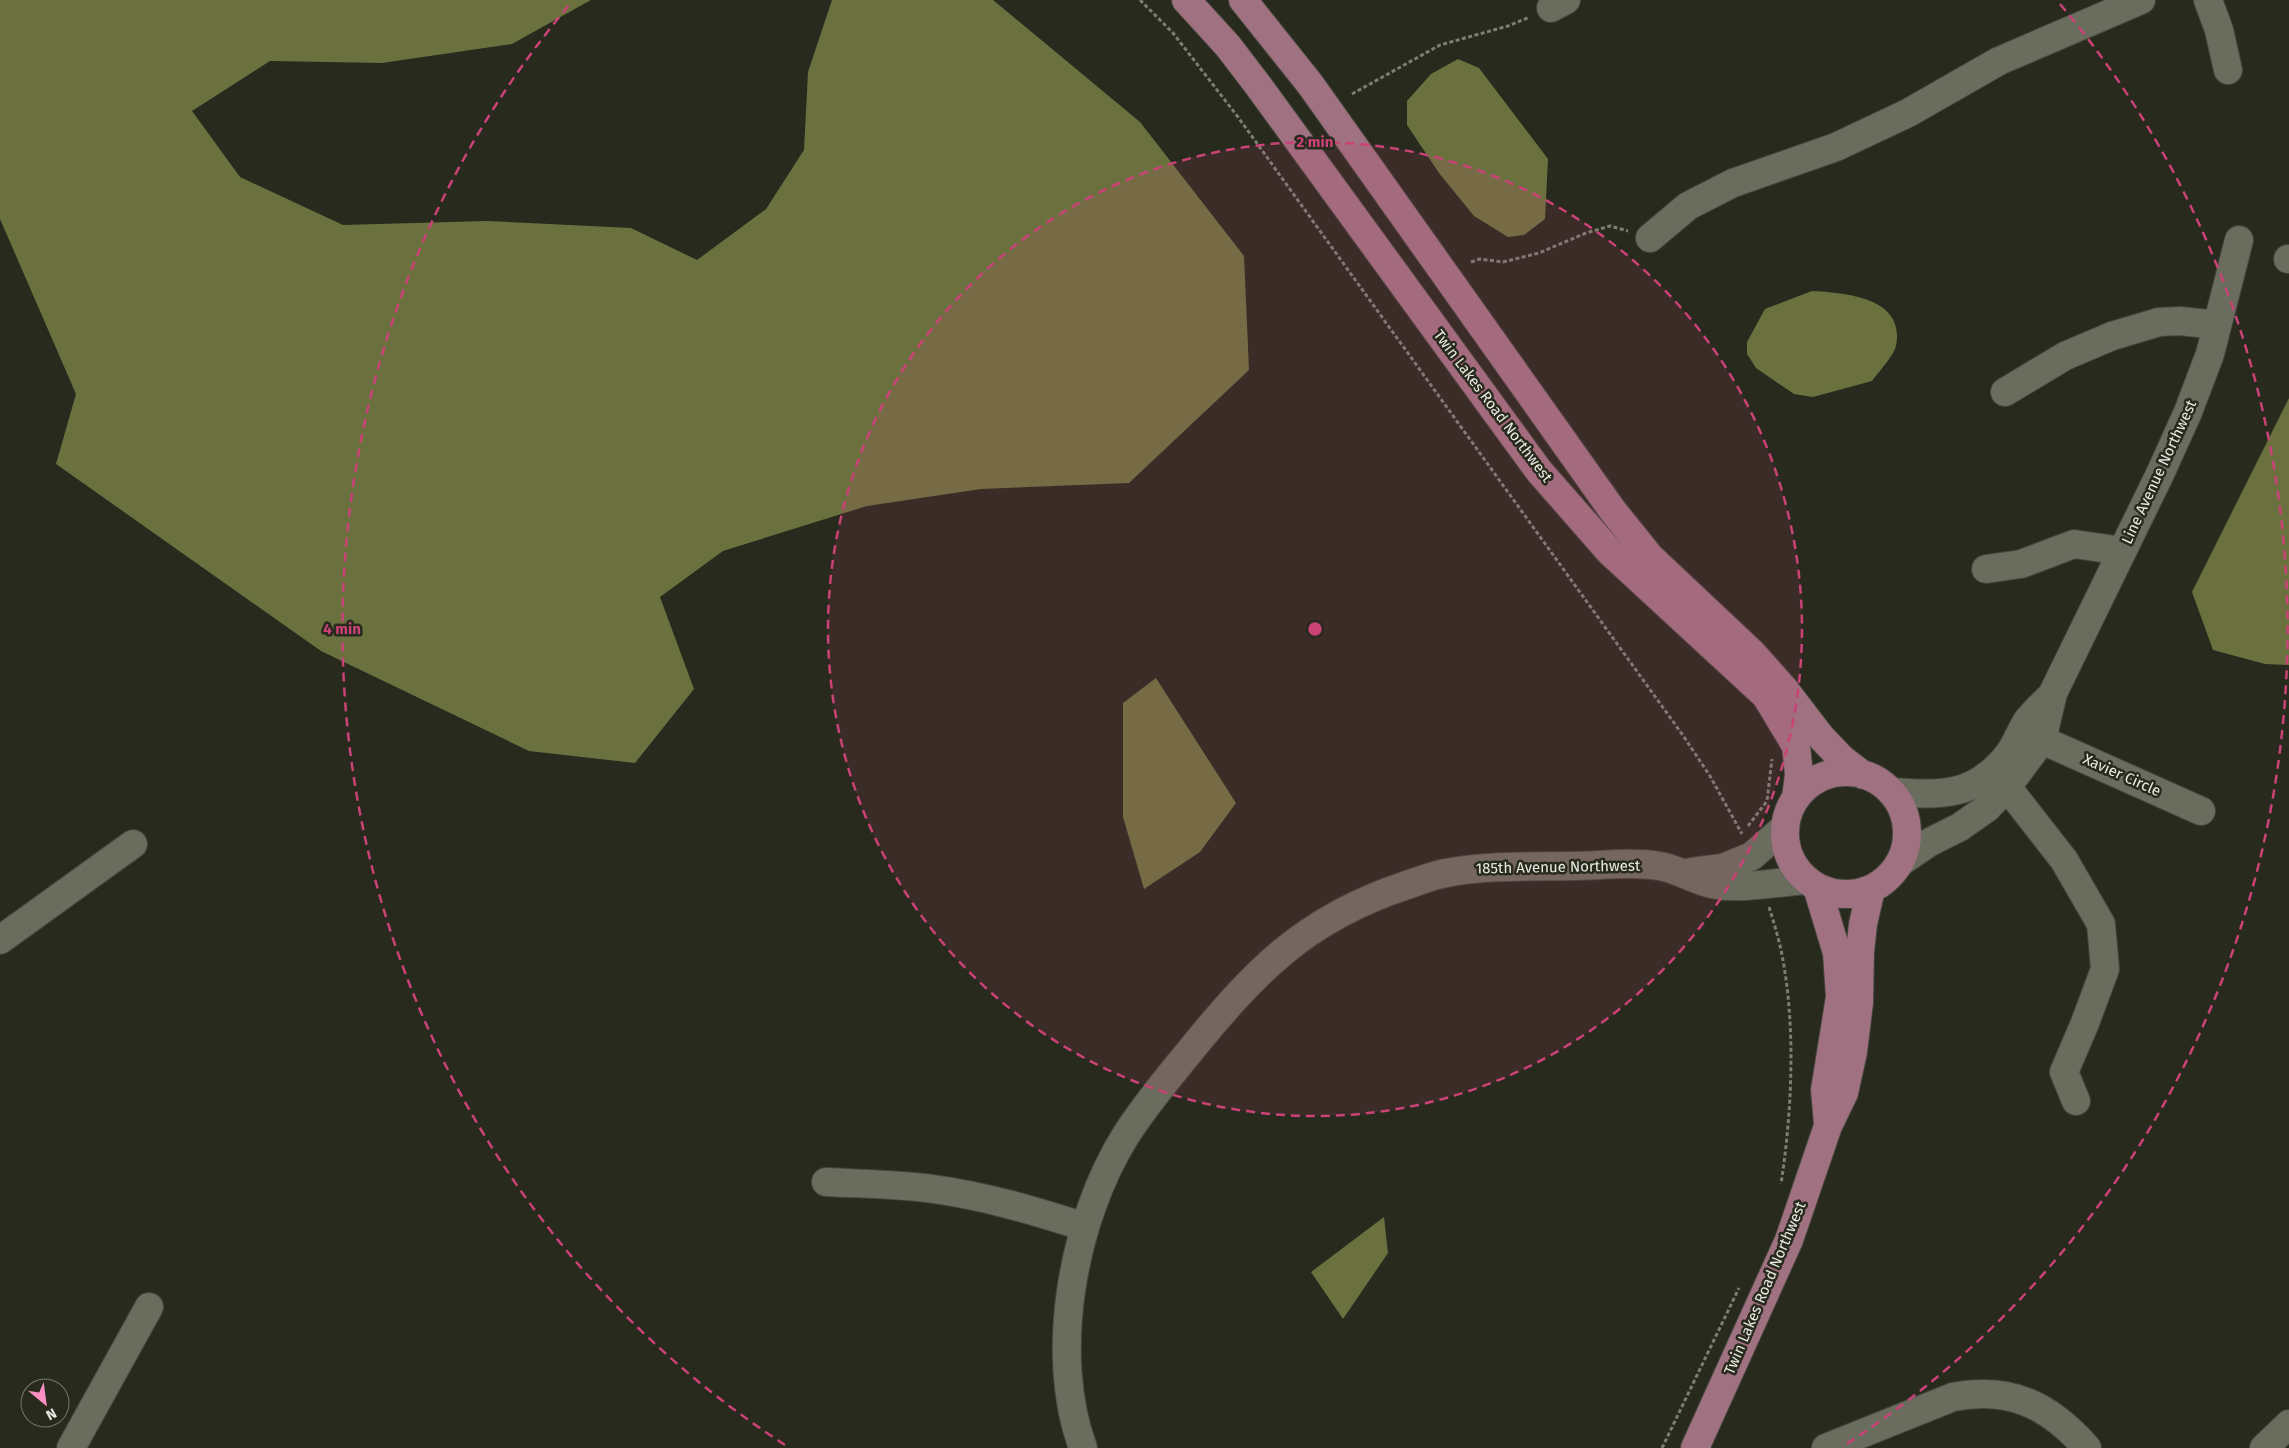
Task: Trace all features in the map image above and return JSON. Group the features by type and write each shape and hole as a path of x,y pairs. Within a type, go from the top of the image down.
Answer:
{"main road":[{"name":"Twin Lakes Road Northwest","path":"1186,0 1228,46 1257,84 1540,471 1610,552 1766,696 1796,746 1799,774 1796,798"},
{"path":"1243,0 1310,84 1613,511 1650,557 1753,654 1840,758 1891,792 1901,808 1906,826 1906,845 1899,863 1887,878 1871,888 1853,894 1834,893 1812,883 1794,865 1786,846 1785,827 1789,812 1796,798 1809,784 1826,776 1844,772 1863,775"},
{"name":"Twin Lakes Road Northwest","path":"1812,883 1836,953 1840,997 1825,1090 1828,1126"},
{"name":"Twin Lakes Road Northwest","path":"1695,1448 1789,1240 1828,1126 1844,1093 1859,1003 1860,952 1863,924 1871,888"}],"street":[{"path":"1650,238 1688,206 1725,187 1836,147 1908,113 1999,61 2141,0"},
{"path":"2208,0 2219,30 2228,70"},
{"name":"Line Avenue Northwest","path":"1899,863 1930,842 1960,827 1987,808 2008,787 2042,740 2053,693 2188,412 2210,354 2239,240"},
{"path":"2005,392 2065,356 2112,336 2159,322 2180,321 2218,325"},
{"path":"1986,569 2021,564 2074,544 2122,551"},
{"name":"Line Avenue Northwest","path":"1891,792 1938,795 1964,789 1982,780 2008,755 2028,721 2053,693"},
{"name":"Xavier Circle","path":"2042,740 2201,811"},
{"path":"2008,787 2064,860 2101,924 2105,968 2085,1023 2064,1072 2076,1101"},
{"name":"185th Avenue Northwest","path":"1685,873 1723,868 1752,856 1785,827"},
{"path":"0,940 133,844"},
{"name":"185th Avenue Northwest","path":"1083,1448 1073,1416 1067,1361 1067,1338 1073,1282 1085,1227 1106,1173 1126,1136 1165,1081 1231,1002 1285,948 1340,912 1373,897 1440,874 1473,869 1507,866 1636,864 1660,866 1716,885 1812,883"},
{"path":"826,1182 891,1185 934,1190 1027,1208 1085,1227"},
{"path":"70,1448 150,1307"},
{"path":"1826,1448 1953,1397 1973,1393 1994,1393 2035,1405 2053,1415 2070,1429 2087,1448"},
{"path":"2264,1448 2289,1424"}],"path":[{"path":"1140,0 1173,33 1238,117 1623,650 1710,776 1736,822 1752,856"},
{"path":"1352,94 1440,45 1508,26 1558,4"},
{"path":"1471,262 1480,259 1502,262 1512,260 1539,253 1610,226 1650,238"},
{"path":"1766,898 1782,956 1788,1010 1791,1069 1780,1192"},
{"path":"1662,1448 1739,1287"}],"shaded area":[{"path":"0,0 591,0 512,44 382,63 270,61 192,111 240,177 343,225 487,221 631,228 697,260 766,209 804,150 808,72 832,0 993,0 1140,122 1244,256 1249,370 1129,483 981,489 867,506 723,551 660,597 694,689 635,763 529,751 321,651 56,464 76,394 0,219"},
{"path":"1458,59 1479,68 1548,159 1545,219 1524,235 1508,237 1474,216 1439,173 1407,125 1407,101 1431,74"},
{"path":"1812,291 1856,296 1883,308 1892,317 1897,330 1895,350 1872,381 1813,397 1794,394 1756,368 1747,354 1747,342 1765,309"},
{"path":"2289,398 2289,665 2265,664 2213,650 2192,592"},
{"path":"1156,678 1236,803 1200,852 1144,889 1123,817 1123,703"},
{"path":"1384,1217 1388,1253 1343,1319 1311,1272"}]}
